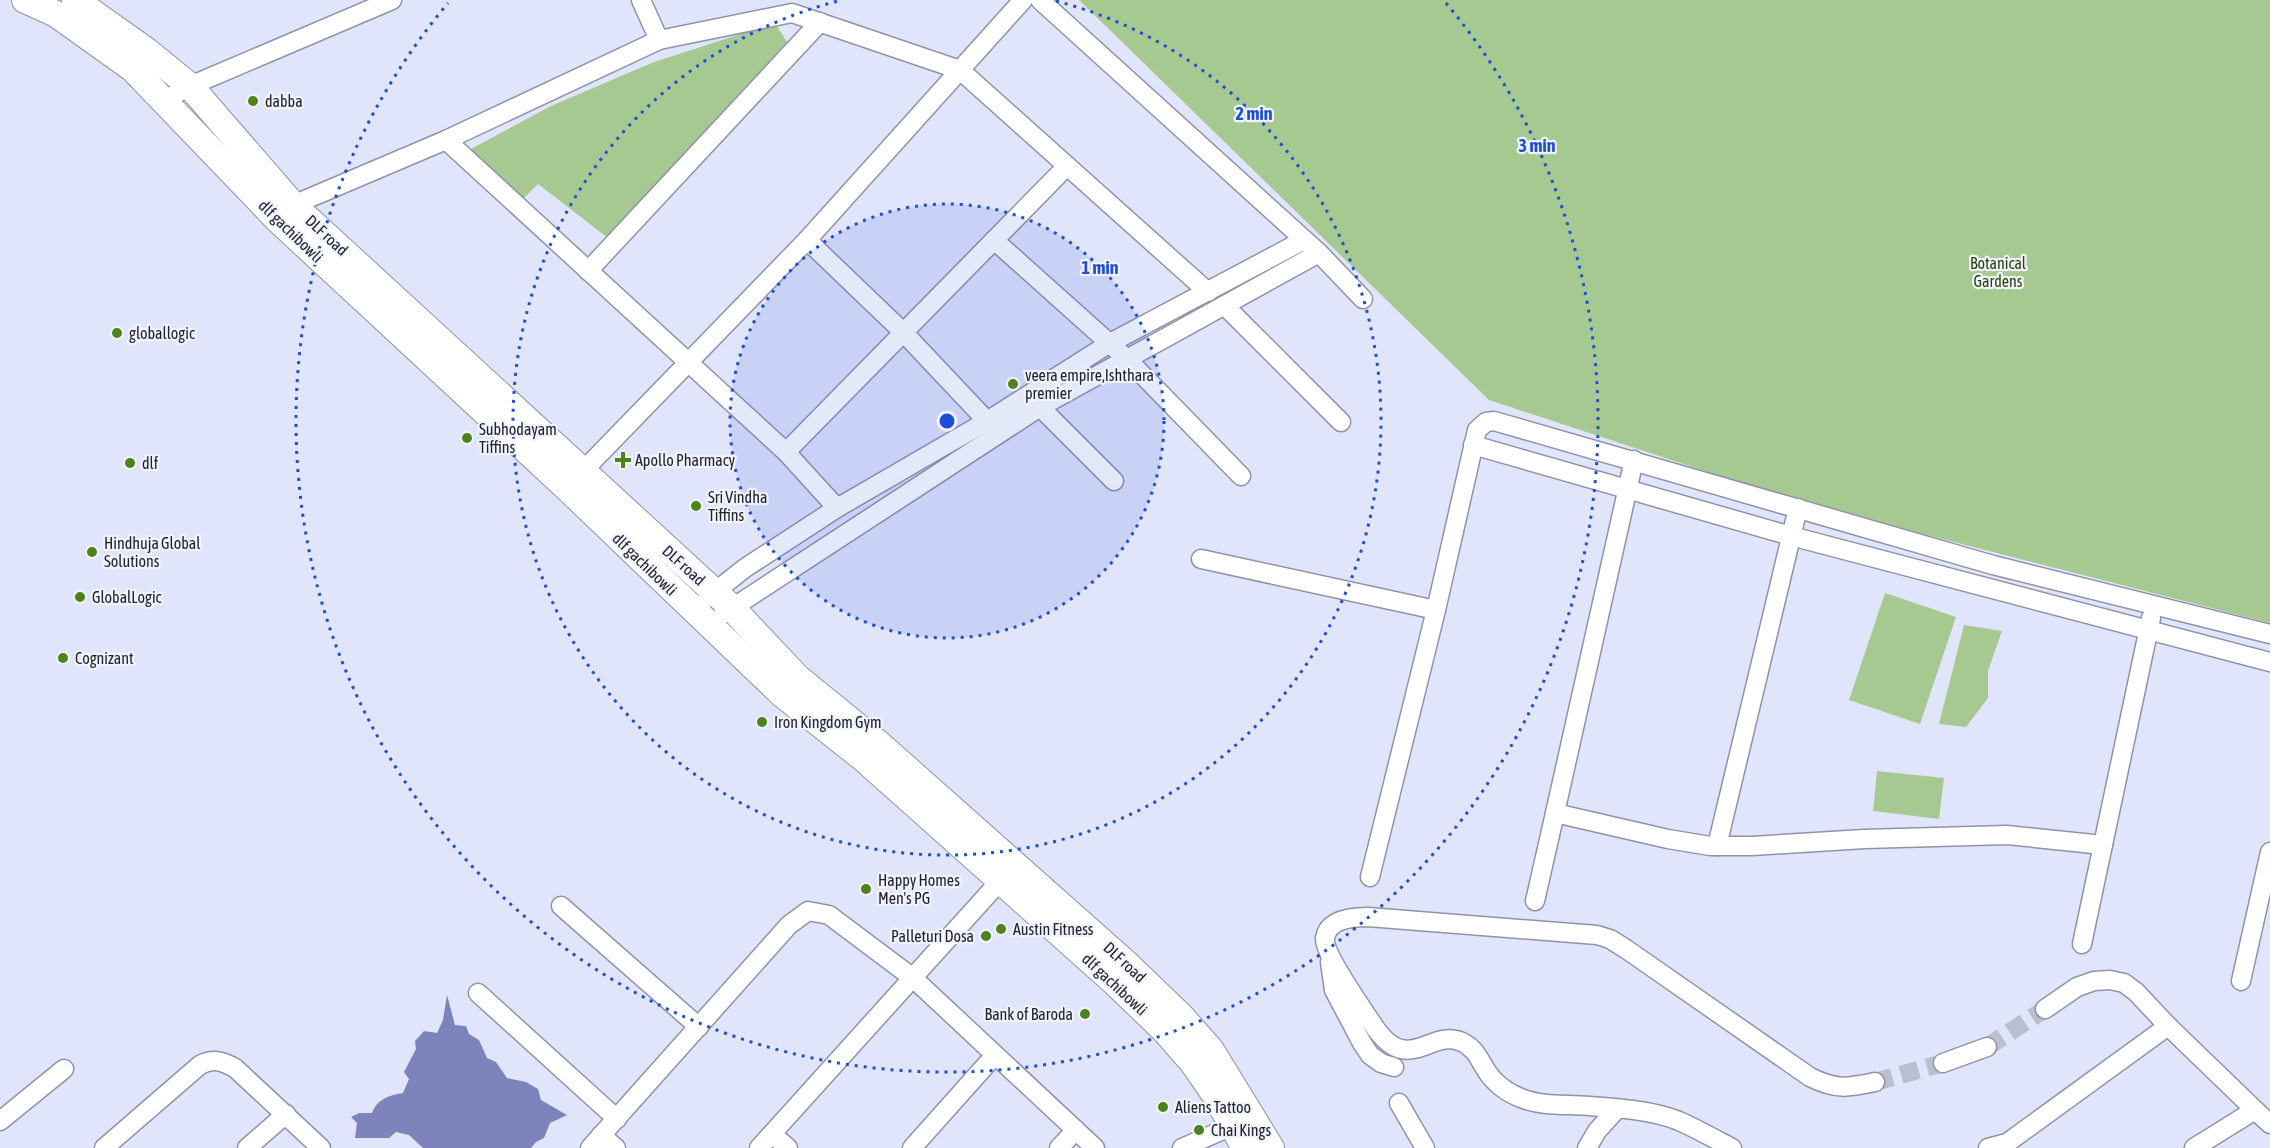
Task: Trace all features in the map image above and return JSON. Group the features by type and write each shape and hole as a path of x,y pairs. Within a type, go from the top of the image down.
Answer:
{"main road":[{"name":"dlf gachibowli","path":"25,0 56,14 133,69 278,220 480,406 782,694 864,759 1113,981 1165,1031 1193,1064 1245,1148"},
{"name":"DLF road","path":"75,0 147,51 190,86 293,205 723,600 797,677 887,750 1128,965 1181,1016 1211,1050 1271,1148"}],"street":[{"path":"163,101 190,86 392,0"},
{"path":"641,0 659,40"},
{"path":"582,472 807,240 1023,0"},
{"path":"1040,0 1304,240 1362,299"},
{"path":"293,205 446,140 659,40 789,7 820,22 960,70 1208,291"},
{"path":"588,271 820,22"},
{"path":"446,140 786,452 837,508"},
{"path":"786,452 1067,166"},
{"path":"807,240 904,333 987,421"},
{"path":"994,240 1110,343 1240,476"},
{"path":"723,600 745,568 837,508 987,421 1110,343 1304,240"},
{"path":"701,617 723,600 1040,407 1319,254"},
{"path":"1225,306 1341,422"},
{"path":"1040,407 1114,481"},
{"path":"1370,877 1436,610 1473,445 1477,430 1486,422 1494,421 1634,460 1993,565 2270,634"},
{"path":"1473,445 1791,536 2270,662"},
{"path":"1535,901 1634,460"},
{"path":"1717,846 1798,508"},
{"path":"1201,559 1436,610"},
{"path":"2082,944 2154,605"},
{"path":"1554,813 1668,839 1717,846 1876,838 2007,835 2103,845"},
{"path":"2241,981 2270,852"},
{"path":"759,1148 1000,880"},
{"path":"561,906 699,1027"},
{"path":"616,1148 596,1142 789,925 808,911 829,915 913,978 1095,1148"},
{"path":"1394,1067 1381,1064 1371,1055 1345,1014 1334,990 1330,955 1325,938 1328,931 1344,919 1355,917 1597,935 1610,939 1626,949 1810,1077 1832,1087 1846,1088 1875,1082"},
{"path":"1330,955 1376,1029 1391,1046 1411,1050 1444,1041 1462,1042 1472,1049 1495,1081 1520,1098 1552,1105 1617,1109 1678,1120 1723,1146"},
{"path":"2045,1009 2077,987 2094,981 2110,980 2124,983 2136,992 2270,1124"},
{"path":"478,993 617,1119"},
{"path":"1988,1148 2007,1143 2168,1026"},
{"path":"1943,1063 1987,1047"},
{"path":"912,1148 995,1055"},
{"path":"104,1148 200,1065 207,1062 224,1062 235,1068 321,1148"},
{"path":"0,1121 64,1069"},
{"path":"1399,1103 1425,1148"},
{"path":"1587,1148 1597,1131 1617,1109"},
{"path":"2194,1148 2255,1110"},
{"path":"247,1148 286,1114"},
{"path":"1182,1148 1232,1126"},
{"path":"1059,1148 1076,1130"},
{"path":"772,1134 788,1148"}],"green space":[{"name":"Botanical Gardens","path":"1079,0 2270,0 2270,623 1802,503 1489,400"},
{"path":"775,23 787,42 608,238 538,184 519,203 467,151 551,106 654,62"},
{"path":"1885,593 1956,617 1920,724 1849,700"},
{"path":"1964,625 2002,631 1988,671 1988,698 1966,727 1939,724"},
{"path":"1877,771 1944,778 1939,819 1873,811"}],"water":[{"path":"447,995 455,1025 466,1026 469,1034 479,1040 487,1058 496,1062 507,1078 526,1082 538,1089 541,1100 567,1115 550,1123 544,1138 531,1148 423,1148 409,1135 396,1132 389,1138 355,1138 357,1123 351,1117 359,1113 372,1113 384,1098 403,1093 409,1079 404,1072 416,1049 415,1041 424,1031 437,1033 443,1020"}],"tunnel":[{"path":"1987,1047 2045,1009"},
{"path":"1875,1082 1943,1063"}],"place":[{"name":"dabba","path":"253,101"},
{"name":"globallogic","path":"117,333"},
{"name":"veera empire,Ishthara premier","path":"1013,384"},
{"name":"Subhodayam Tiffins","path":"467,438"},
{"name":"Apollo Pharmacy","path":"623,460"},
{"name":"dlf","path":"130,463"},
{"name":"Sri Vindha Tiffins","path":"696,506"},
{"name":"Hindhuja Global Solutions","path":"92,552"},
{"name":"GlobalLogic","path":"80,597"},
{"name":"Cognizant","path":"63,658"},
{"name":"Iron Kingdom Gym","path":"762,722"},
{"name":"Happy Homes Men's PG","path":"866,889"},
{"name":"Austin Fitness","path":"1001,929"},
{"name":"Palleturi Dosa","path":"986,936"},
{"name":"Bank of Baroda","path":"1085,1014"},
{"name":"Aliens Tattoo","path":"1163,1107"},
{"name":"Chai Kings","path":"1199,1130"}]}
